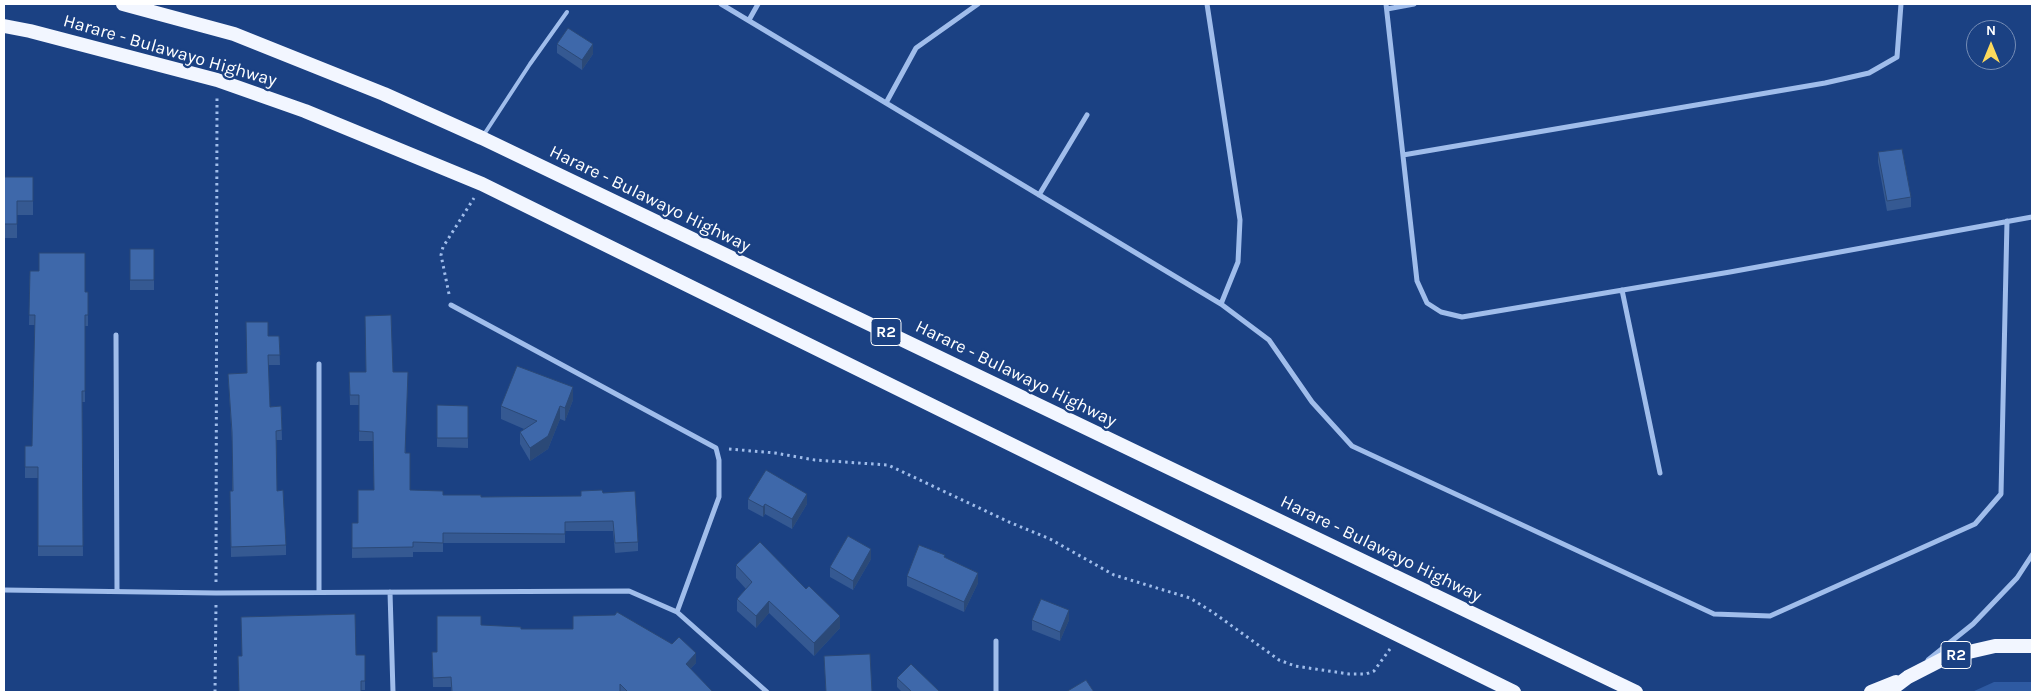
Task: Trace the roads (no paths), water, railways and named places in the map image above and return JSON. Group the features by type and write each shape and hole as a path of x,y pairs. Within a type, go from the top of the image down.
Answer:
{"highway":[{"name":"Harare - Bulawayo Highway","path":"123,4 234,34 375,90 482,138 1636,692"},
{"name":"Harare - Bulawayo Highway","path":"4,26 39,33 217,80 323,118 482,184 1514,692"},
{"name":"R2","path":"1871,692 1908,677 1948,657 1995,646 2032,646"},
{"name":"R2","path":"1888,692 1908,677"}],"street":[{"path":"721,4 1221,304 1269,340 1312,402 1352,446 1714,614 1770,616 1975,524 2001,494 2007,221"},
{"path":"749,20 758,4"},
{"path":"886,103 916,48 978,4"},
{"path":"1207,4 1240,220 1238,262 1221,304"},
{"path":"1414,4 1386,6 1417,281 1427,303 1441,312 1462,317 2032,217"},
{"path":"1403,155 1825,83 1869,73 1898,57 1901,4"},
{"path":"1039,195 1087,115"},
{"path":"1622,290 1660,473"},
{"path":"452,305 716,448 719,460 719,496 676,612"},
{"path":"116,335 117,592"},
{"path":"319,364 319,592"},
{"path":"1908,677 1973,624 2017,578 2032,555"},
{"path":"4,590 216,593 630,591 676,612 767,692"},
{"path":"390,592 393,692"},
{"path":"996,641 996,692"}],"lane":[{"path":"482,138 530,64 567,12"}]}
